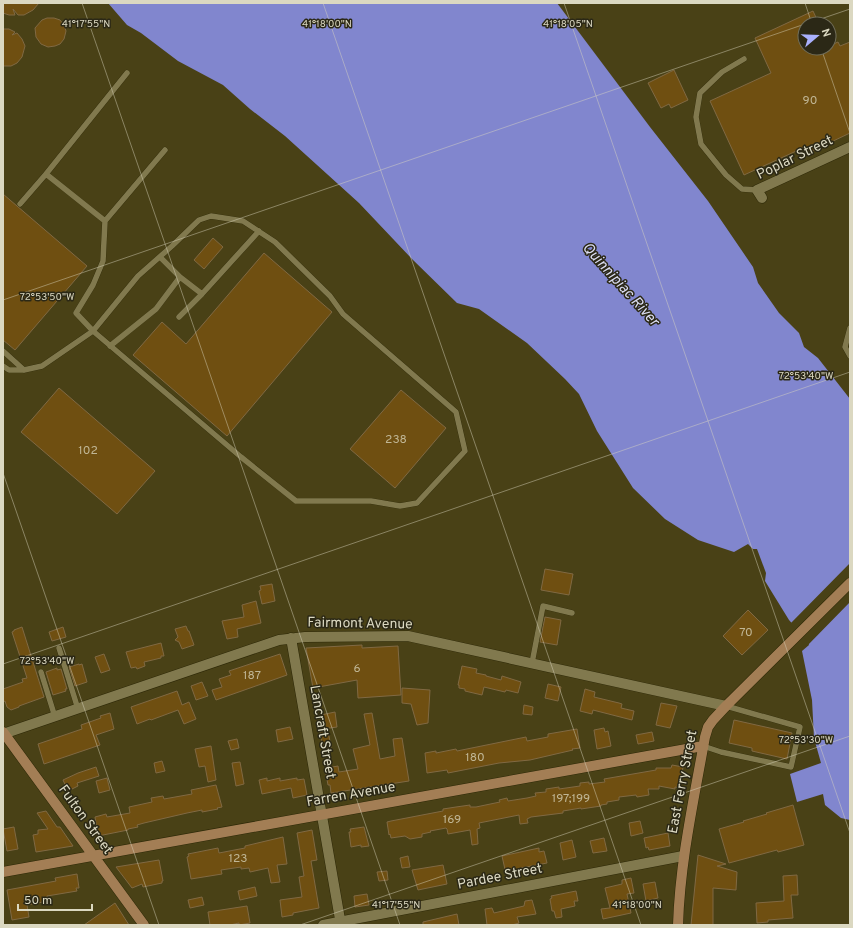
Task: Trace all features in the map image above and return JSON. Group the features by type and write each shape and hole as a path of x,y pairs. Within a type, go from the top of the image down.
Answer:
{"main road":[{"name":"East Ferry Street","path":"678,925 679,887 683,856 703,746 708,727 726,706 850,583"},
{"name":"Fulton Street","path":"4,733 144,925"},
{"name":"Farren Avenue","path":"3,872 703,746"}],"street":[{"name":"Poplar Street","path":"760,194 850,147"},
{"name":"Fairmont Avenue","path":"4,733 280,640 305,636 408,636 726,706"},
{"name":"Lancraft Street","path":"291,638 341,923"},
{"name":"Pardee Street","path":"323,925 341,923 683,856"}],"lane":[{"path":"744,59 722,72 700,92 696,117 701,144 726,175 742,189 760,194"},
{"path":"20,204 127,73"},
{"path":"3,366 9,370 24,370 42,366 93,332 138,276 199,220 211,216 243,221 275,242 330,296 343,314 456,412 466,451 417,503 400,506 371,501 296,501 241,457 93,332 76,313 93,285 103,261 105,221 165,150"},
{"path":"46,174 105,221"},
{"path":"179,317 259,231"},
{"path":"160,257 180,277 202,294"},
{"path":"110,346 156,309 180,277"},
{"path":"850,328 845,347 850,356"},
{"path":"3,351 24,370"},
{"path":"532,663 543,606 572,613"},
{"path":"59,648 78,709"},
{"path":"41,672 55,717"},
{"path":"703,746 721,752 791,767 800,727 726,706"}],"water":[{"name":"Quinnipiac River","path":"108,3 557,3 650,127 708,201 753,267 758,283 779,313 799,333 804,347 818,358 850,399 850,820 841,818 825,805 823,794 797,802 790,774 821,763 814,738 812,700 802,651 809,645 807,640 789,620 765,581 766,573 757,549 753,549 748,544 734,552 698,540 665,519 633,488 597,431 579,394 527,343 479,309 457,303 412,259 359,203 285,136 250,109 223,85 178,61 141,33 127,25"}],"pier":[{"path":"850,563 850,602 807,646 806,640 790,624"}],"building":[{"path":"3,3 39,3 33,10 24,15 18,15 13,9 15,15 9,15 3,13"},
{"path":"813,11 815,16 802,16"},
{"path":"47,18 60,20 66,31 64,39 60,44 55,46 48,47 41,44 36,37 35,28 42,20"},
{"path":"797,18 797,56 837,56 837,42 840,46 850,42 850,133 808,153 805,147 744,175 710,101 771,73 755,38"},
{"path":"3,29 9,29 15,32 12,35 17,33 25,46 22,57 17,63 11,66 3,66"},
{"path":"674,70 688,100 671,108 669,104 661,108 648,83"},
{"path":"3,194 87,266 15,350 3,340"},
{"path":"213,238 223,247 204,269 194,260"},
{"path":"264,253 332,312 227,436 133,355 162,322 186,344"},
{"path":"59,388 155,471 117,514 21,432"},
{"path":"401,390 446,428 395,488 350,449"},
{"path":"545,569 573,574 569,595 541,590"},
{"path":"272,584 275,601 262,604 259,591 261,590 260,586"},
{"path":"256,601 261,623 237,629 238,637 227,639 222,621 244,617 242,605"},
{"path":"748,610 768,630 742,655 723,636"},
{"path":"545,617 561,620 557,645 540,642"},
{"path":"186,626 194,645 182,649 179,642 175,640 178,637 175,629"},
{"path":"22,627 44,697 11,710 7,707 5,701 3,702 3,689 23,682 22,679 27,678 12,632"},
{"path":"63,627 66,637 52,641 49,632"},
{"path":"161,643 164,656 144,662 145,666 137,669 136,667 131,668 126,652"},
{"path":"362,645 362,648 398,646 401,695 358,698 357,680 313,688 306,648"},
{"path":"104,654 110,670 101,673 95,657"},
{"path":"280,654 287,675 216,700 212,690 222,687 219,679 231,675 229,671"},
{"path":"82,664 87,682 75,686 69,667"},
{"path":"462,666 477,669 476,673 486,676 501,680 502,676 521,682 518,693 506,690 505,692 484,687 482,695 465,691 465,689 459,688 458,685"},
{"path":"57,668 57,670 61,669 67,689 65,689 66,691 53,695 46,672"},
{"path":"202,682 208,696 196,700 191,686"},
{"path":"548,684 561,687 558,701 545,698"},
{"path":"402,688 430,690 428,723 417,725 411,704 402,703"},
{"path":"585,689 595,692 594,697 622,704 621,708 634,711 632,720 593,710 592,714 580,711"},
{"path":"177,691 182,705 189,702 196,719 184,724 178,710 137,724 131,707"},
{"path":"661,703 677,706 670,728 656,725"},
{"path":"524,705 533,707 532,715 523,714"},
{"path":"335,712 337,727 323,729 321,715"},
{"path":"110,713 114,729 96,735 100,745 44,764 38,744 82,729 81,725"},
{"path":"372,713 380,759 395,756 393,739 402,738 409,781 331,793 326,774 328,773 327,768 338,766 339,772 358,769 353,749 370,745 364,714"},
{"path":"734,720 792,733 787,759 752,751 752,748 729,743"},
{"path":"290,727 293,739 278,742 276,730"},
{"path":"604,728 605,732 608,731 611,746 597,749 594,730"},
{"path":"577,729 580,748 530,760 499,763 448,773 447,770 427,773 425,753 436,751 436,753 456,749 457,751 526,737 527,741 548,737 548,734"},
{"path":"328,730 331,748 323,749 320,731"},
{"path":"652,732 654,741 638,744 636,735"},
{"path":"237,739 239,748 231,750 228,741"},
{"path":"211,746 216,780 208,782 205,766 199,767 195,749"},
{"path":"162,761 165,771 156,773 154,763"},
{"path":"240,762 244,784 236,786 232,763"},
{"path":"672,765 683,767 680,788 675,787 675,789 659,786 659,789 648,789 649,795 619,797 619,800 607,802 607,804 601,806 531,817 527,819 528,823 520,824 519,815 479,823 480,828 477,829 478,844 472,845 470,830 448,834 446,828 430,831 431,832 422,834 422,837 410,839 405,836 391,838 390,834 389,835 387,822 391,821 443,811 443,809 470,805 470,807 476,807 500,802 499,800 507,798 508,801 527,798 536,796 535,793 546,792 546,789 580,786 580,783 589,782 589,784 605,782 604,779 656,770 656,768 671,768"},
{"path":"96,767 99,776 77,783 78,786 68,791 63,780"},
{"path":"107,778 110,790 99,793 96,781"},
{"path":"267,778 267,781 280,778 280,781 297,778 297,780 304,779 307,795 293,798 291,788 262,794 259,780"},
{"path":"216,785 222,807 217,808 218,809 187,813 137,825 138,827 128,830 98,836 95,817 106,814 107,817 130,813 129,807 152,802 151,798 163,796 164,799 192,794 191,790"},
{"path":"793,805 804,845 778,852 777,850 729,863 719,829"},
{"path":"46,811 57,827 60,827 73,846 36,852 33,835 38,834 38,830 48,829 37,813"},
{"path":"640,821 643,833 631,836 629,823"},
{"path":"14,827 18,849 7,851 3,829"},
{"path":"364,827 369,846 361,847 361,845 351,847 350,829"},
{"path":"312,830 317,860 311,861 319,908 293,913 293,915 282,917 280,900 302,897 299,877 304,876 297,833"},
{"path":"668,833 670,846 649,850 648,847 646,848 644,838"},
{"path":"283,837 287,864 277,865 280,882 271,883 268,868 250,872 249,868 241,869 241,867 221,870 222,874 191,879 187,857 189,856 188,854 218,848 219,853 245,848 245,846"},
{"path":"604,838 607,851 593,853 590,841"},
{"path":"572,840 576,857 563,860 560,843"},
{"path":"539,848 539,852 544,851 547,863 521,868 522,871 506,874 502,856"},
{"path":"698,855 726,864 717,866 737,872 736,890 713,888 713,925 691,925"},
{"path":"408,856 410,867 402,868 400,858"},
{"path":"159,860 163,881 162,883 143,887 142,884 132,888 116,867"},
{"path":"443,865 447,884 418,890 412,870"},
{"path":"387,871 388,880 379,881 377,872"},
{"path":"77,874 79,888 76,888 77,891 47,896 48,901 27,905 29,917 12,920 7,890 56,881 55,878"},
{"path":"797,875 798,895 791,895 793,918 768,920 768,922 757,923 756,903 784,901 783,876"},
{"path":"631,878 634,893 627,894 631,913 603,919 601,909 610,908 605,888 622,884 622,880"},
{"path":"655,882 658,898 646,901 643,884"},
{"path":"255,887 257,896 240,900 238,891"},
{"path":"576,891 578,901 574,901 575,906 561,909 562,917 556,918 554,911 552,911 551,896"},
{"path":"367,894 369,905 355,907 354,896"},
{"path":"202,897 204,905 190,908 188,900"},
{"path":"532,900 536,914 517,917 519,923 512,925 487,925 485,909 492,908 494,913 524,906 525,901"},
{"path":"115,903 129,925 84,925"},
{"path":"247,906 250,923 239,925 239,923 230,925 210,925 208,912"},
{"path":"457,914 459,925 423,925 423,922"}]}
